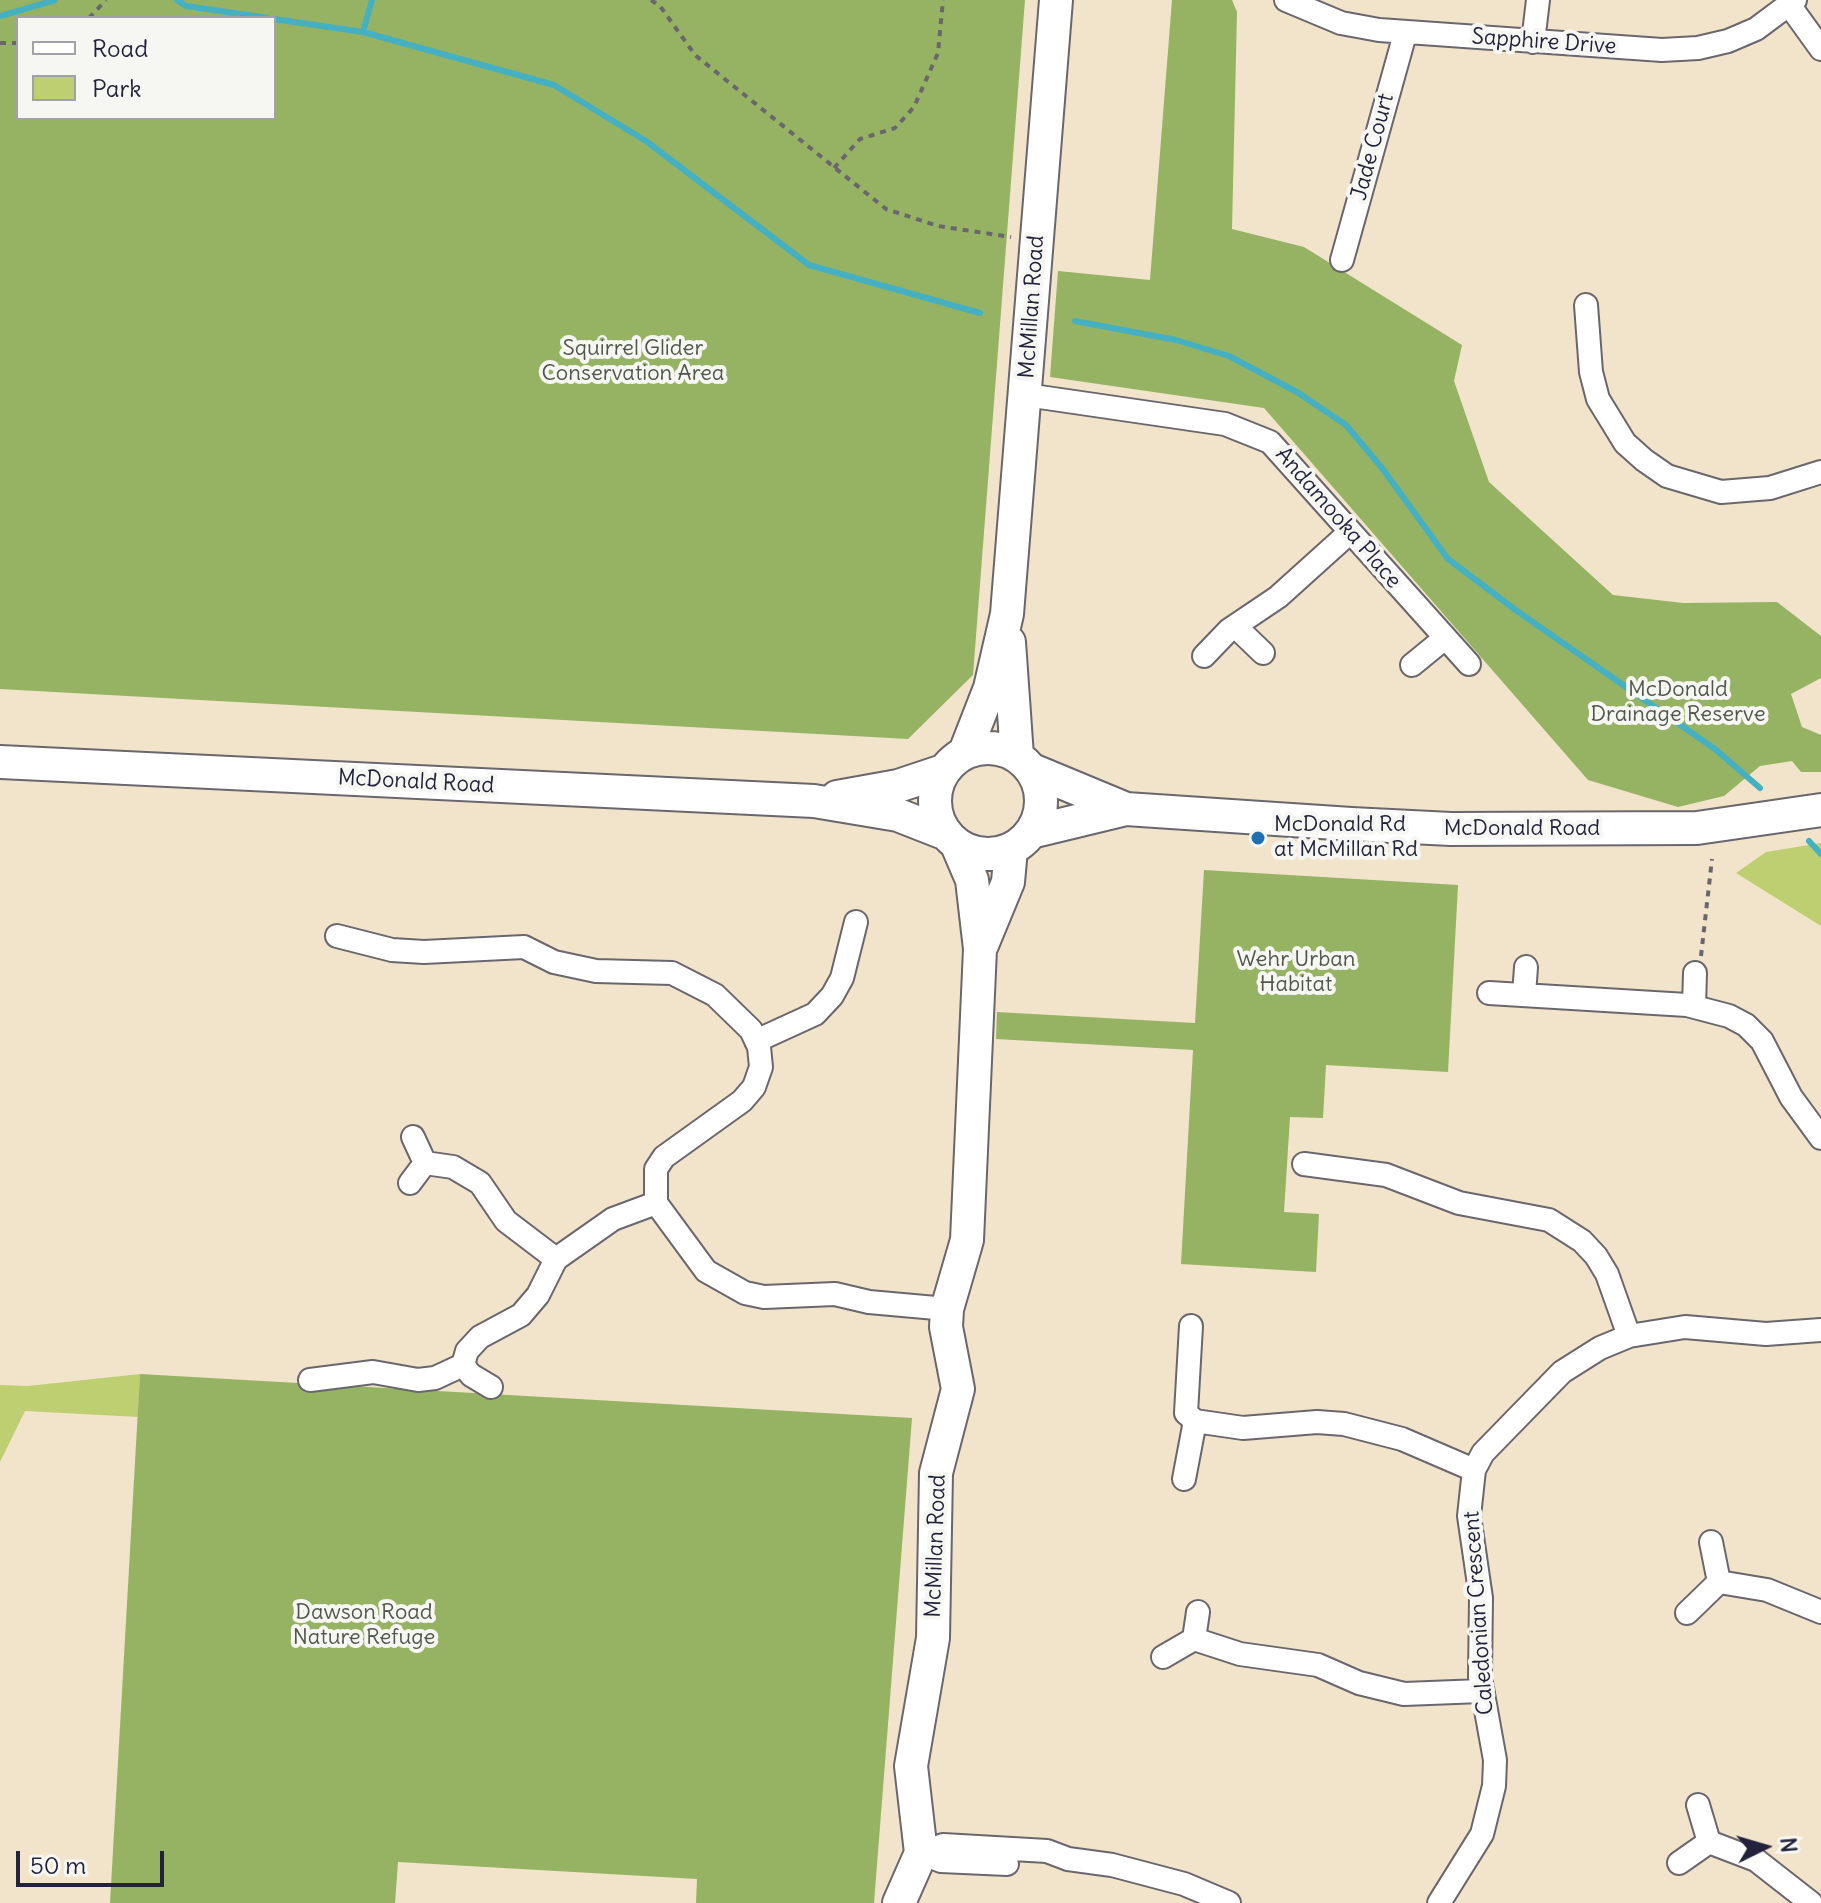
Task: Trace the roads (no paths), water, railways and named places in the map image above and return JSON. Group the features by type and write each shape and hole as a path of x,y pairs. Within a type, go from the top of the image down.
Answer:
{"main road":[{"name":"McMillan Road","path":"954,761 990,688 1007,614 1056,0"},
{"name":"McMillan Road","path":"1007,614 1024,763"},
{"path":"983,747 1000,749 1024,763 1041,801 1021,840 993,854 974,853 951,839 934,802 954,761 983,747"},
{"name":"McDonald Road","path":"6,760 814,801 898,815 951,839"},
{"name":"McDonald Road","path":"814,801 898,786 954,761"},
{"name":"McDonald Road","path":"1024,763 1126,809"},
{"name":"McDonald Road","path":"1021,840 1126,809 1451,829 1681,828 1740,823 1820,810"},
{"name":"McMillan Road","path":"921,1853 911,1766 933,1638 936,1473 958,1389 946,1327 947,1309 967,1240 980,949 972,880 951,839"},
{"name":"McMillan Road","path":"980,949 1008,882 1021,840"},
{"path":"899,1903 921,1853"}],"street":[{"name":"Sapphire Drive","path":"1286,0 1341,23 1405,34 1662,50 1698,48 1756,29 1793,3"},
{"path":"1533,42 1538,0"},
{"path":"1793,3 1821,49"},
{"name":"Jade Court","path":"1342,260 1405,34"},
{"path":"1586,305 1591,372 1598,399 1625,443 1644,460 1667,476 1721,492 1770,488 1821,472"},
{"name":"Andamooka Place","path":"1026,395 1242,428 1281,452 1349,533 1469,664"},
{"path":"1204,656 1235,626 1278,597 1349,533"},
{"path":"1235,626 1263,653"},
{"path":"1412,665 1445,638"},
{"path":"756,1041 815,1014 842,978 846,933"},
{"path":"337,936 392,950 424,952 524,947 554,962 596,971 672,973 715,995 751,1030 761,1067 754,1087 742,1101 664,1157 656,1169 656,1203 706,1271 745,1293 764,1297 835,1294 869,1302 947,1309"},
{"path":"1524,995 1526,967"},
{"path":"1694,1006 1695,973"},
{"path":"1489,993 1694,1006 1729,1016 1746,1025 1762,1041 1791,1097 1821,1138"},
{"path":"413,1137 425,1163"},
{"path":"425,1163 453,1167 480,1183 506,1221 556,1259"},
{"path":"410,1183 425,1163"},
{"path":"1304,1164 1386,1175 1459,1203 1549,1220 1582,1241 1596,1256 1607,1274 1629,1336"},
{"path":"310,1380 373,1372 418,1380 435,1378 463,1365 467,1351 480,1337 521,1315 538,1295 556,1259 613,1219 656,1203"},
{"path":"1191,1326 1186,1413 1195,1421 1243,1428 1317,1422 1344,1424 1402,1439 1474,1470 1483,1453 1562,1372 1600,1348 1629,1336 1685,1327 1766,1334 1821,1330"},
{"path":"463,1365 471,1375 491,1387"},
{"path":"1184,1479 1195,1421"},
{"name":"Caledonian Crescent","path":"1439,1903 1482,1834 1490,1810 1495,1760 1481,1691 1481,1598 1469,1516 1474,1470"},
{"path":"1711,1542 1719,1582"},
{"path":"1719,1582 1767,1590 1821,1612"},
{"path":"1687,1613 1719,1582"},
{"path":"1194,1639 1198,1612"},
{"path":"1163,1657 1194,1639 1240,1654 1318,1665 1359,1683 1404,1694 1481,1691"},
{"path":"1698,1805 1709,1842"},
{"path":"1679,1863 1709,1842"},
{"path":"1709,1842 1756,1860 1811,1903"},
{"path":"921,1853 941,1861 1040,1865 1068,1859 1112,1865 1184,1884 1229,1903"}],"waterway":[{"path":"0,16 55,0"},
{"path":"177,0 186,6 254,16"},
{"path":"363,32 372,0"},
{"path":"276,19 363,32 554,85 646,141 809,265 980,313"},
{"path":"1075,321 1176,340 1229,356 1297,392 1346,425 1382,468 1448,559 1715,749 1760,788"},
{"path":"1809,841 1821,854"}],"place":[{"name":"McDonald Rd at McMillan Rd","path":"1258,838"}],"park label":[{"name":"Squirrel Glider Conservation Area","path":"633,362"},
{"name":"McDonald Drainage Reserve","path":"1678,702"},
{"name":"Wehr Urban Habitat","path":"1296,972"},
{"name":"Dawson Road Nature Refuge","path":"364,1626"}]}
